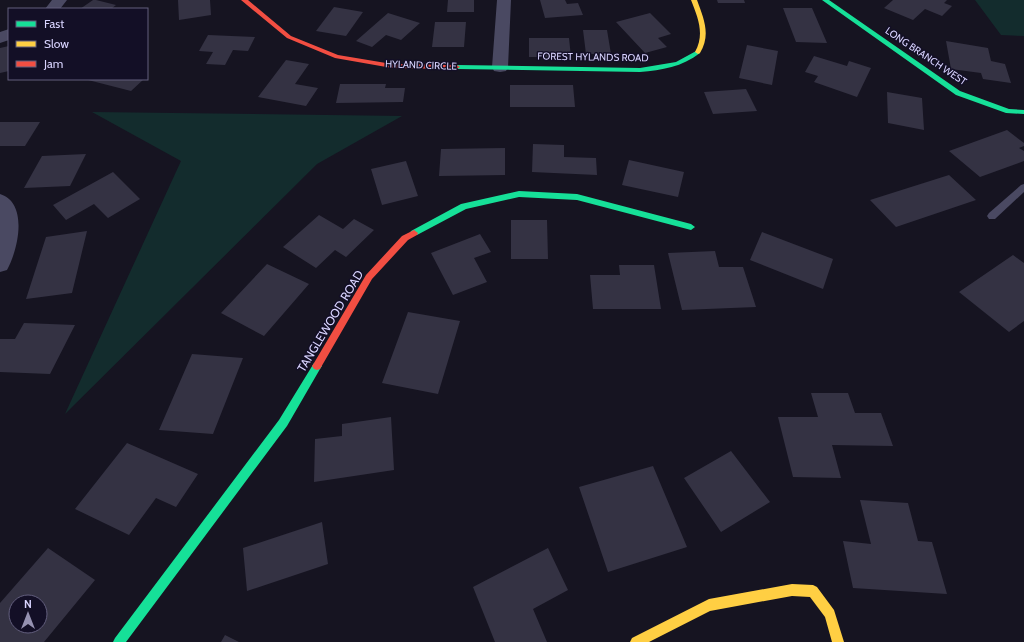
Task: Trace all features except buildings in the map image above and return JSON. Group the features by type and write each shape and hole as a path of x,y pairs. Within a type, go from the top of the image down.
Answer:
{"street":[{"path":"53,8 60,0"},
{"name":"HYLAND CIRCLE","path":"244,0 290,37 337,57 392,66 500,67"},
{"path":"500,67 504,0"},
{"name":"FOREST HYLANDS ROAD","path":"500,67 640,70 669,68 682,63 697,54 704,44 705,34 694,0"},
{"name":"LONG BRANCH WEST","path":"825,0 958,93 1008,110 1024,112"},
{"name":"TANGLEWOOD ROAD","path":"119,642 283,423 369,277 405,238 464,206 519,194 577,197 691,227"},
{"path":"0,202 7,208 8,241 0,264"},
{"path":"636,642 709,605 792,590 813,591 830,614 838,642"}],"lane":[{"path":"992,216 1024,187"}],"green space":[{"path":"975,0 1024,0 1024,36 1001,35"},
{"path":"92,112 402,116 317,164 65,414 181,161"}],"traffic: fast":[{"path":"825,0 958,93 1008,111 1024,112"},
{"path":"457,67 640,70 663,67 678,63 692,57 698,52"},
{"path":"414,233 464,206 519,194 577,197 691,227"},
{"path":"119,642 283,423 317,366"}],"traffic: slow":[{"path":"694,0 702,20 704,32 702,45 698,52"},
{"path":"636,642 709,605 792,590 813,591 830,614 838,642"}],"traffic: jam":[{"path":"244,0 289,37 337,57 392,66 457,67"},
{"path":"317,366 369,277 405,238 414,233"}]}
